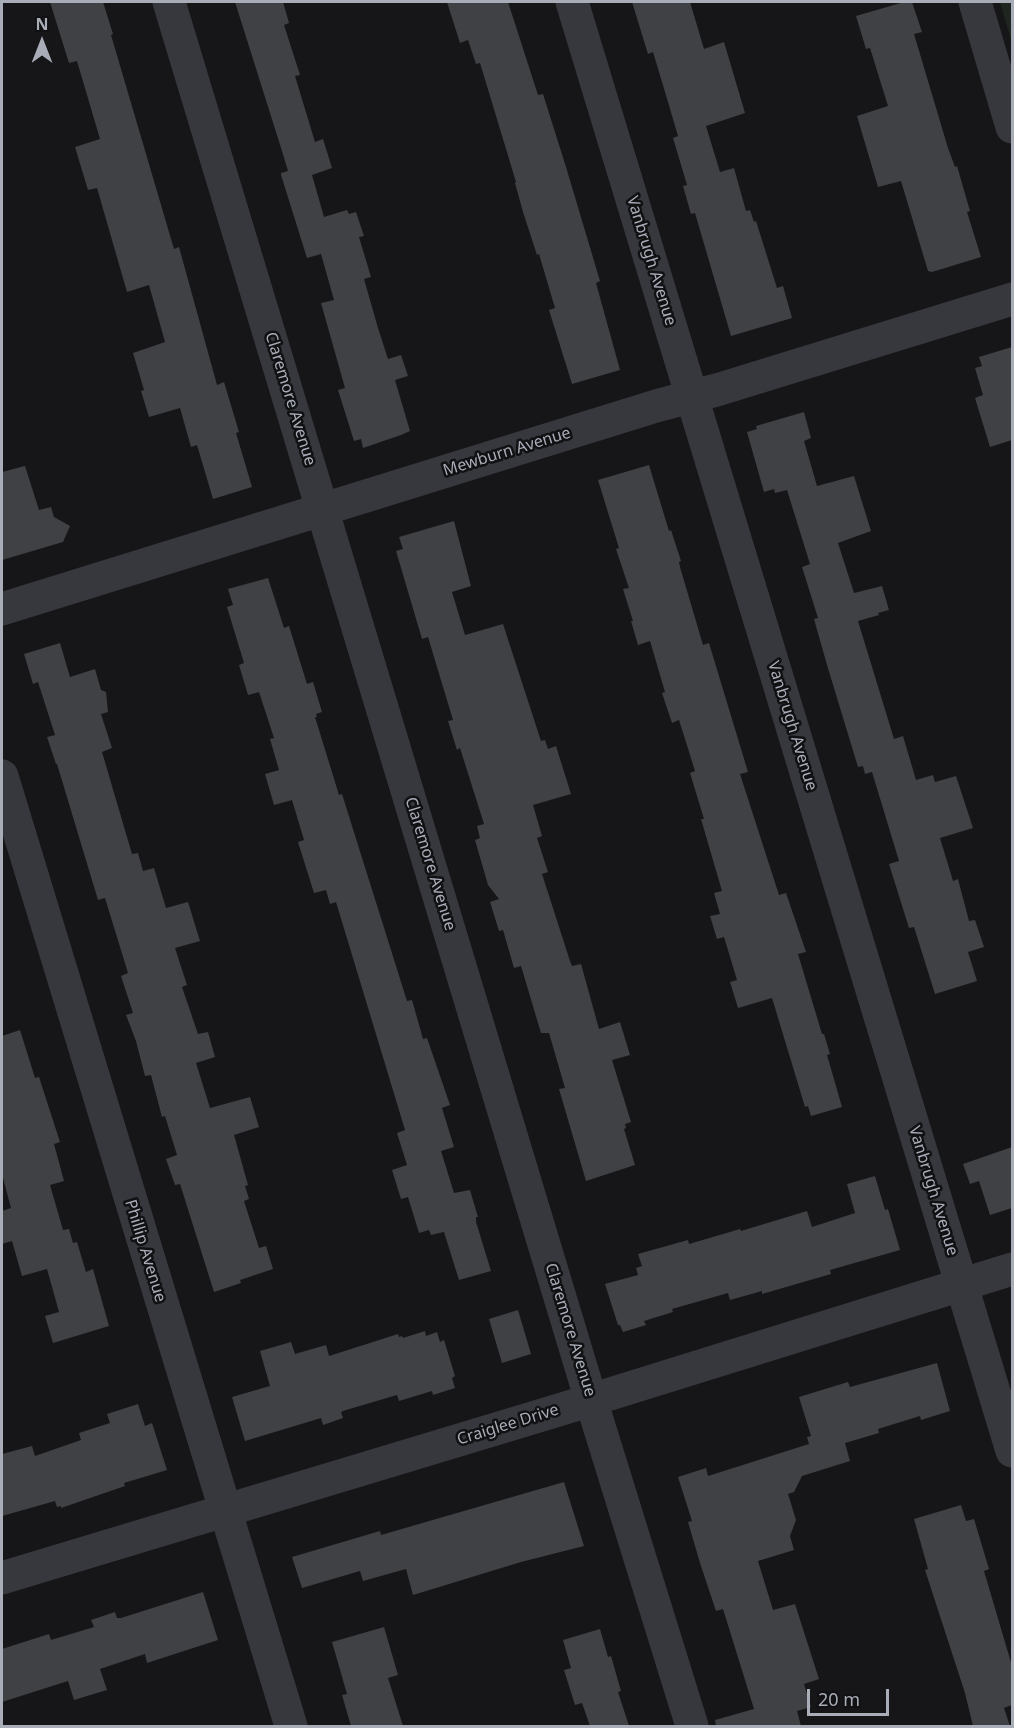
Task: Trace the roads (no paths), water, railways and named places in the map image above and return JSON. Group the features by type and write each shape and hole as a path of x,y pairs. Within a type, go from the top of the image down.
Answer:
{"street":[{"name":"Claremore Avenue","path":"169,2 591,1400 692,1726"},
{"name":"Vanbrugh Avenue","path":"572,2 1012,1451"},
{"path":"975,2 1012,127"},
{"name":"Mewburn Avenue","path":"2,609 1012,299"},
{"name":"Phillip Avenue","path":"2,776 291,1726"},
{"name":"Craiglee Drive","path":"2,1578 591,1400 1012,1269"}]}
